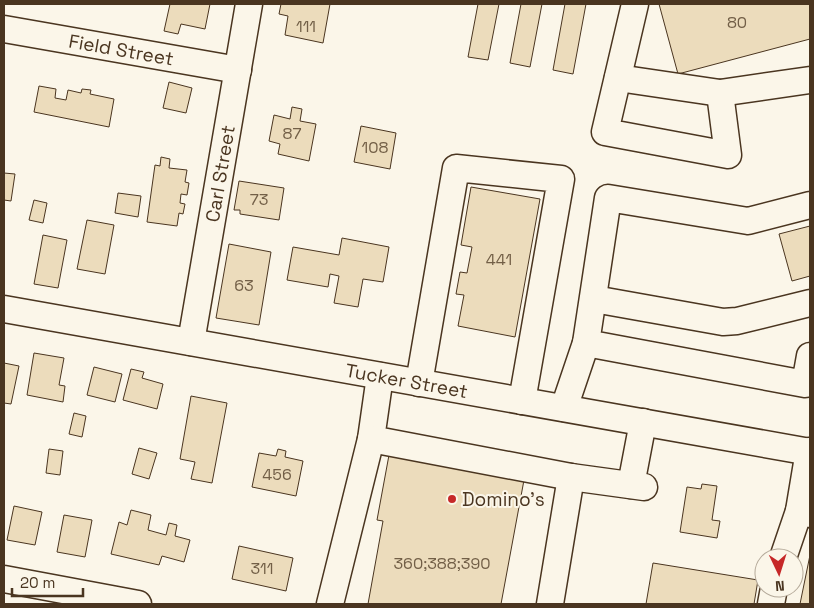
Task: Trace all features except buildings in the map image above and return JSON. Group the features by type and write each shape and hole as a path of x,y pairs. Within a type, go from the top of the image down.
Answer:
{"street":[{"name":"Carl Street","path":"191,342 249,4"},
{"path":"635,4 605,132 728,155 720,93"},
{"name":"Field Street","path":"4,29 238,70"},
{"path":"618,78 720,93 810,80"},
{"path":"419,383 456,168 561,179 522,401"},
{"path":"564,408 586,343 608,198 748,221 810,205"},
{"path":"594,299 723,322 737,322 810,303"},
{"name":"Tucker Street","path":"4,309 809,451"},
{"path":"586,343 805,384 810,356"},
{"path":"330,604 371,439 380,376"},
{"path":"371,439 571,477 638,486 643,422"},
{"path":"788,548 804,512 809,451"},
{"path":"550,604 571,477"},
{"path":"4,579 138,604"}],"place":[{"name":"Domino's","path":"452,499"}]}
